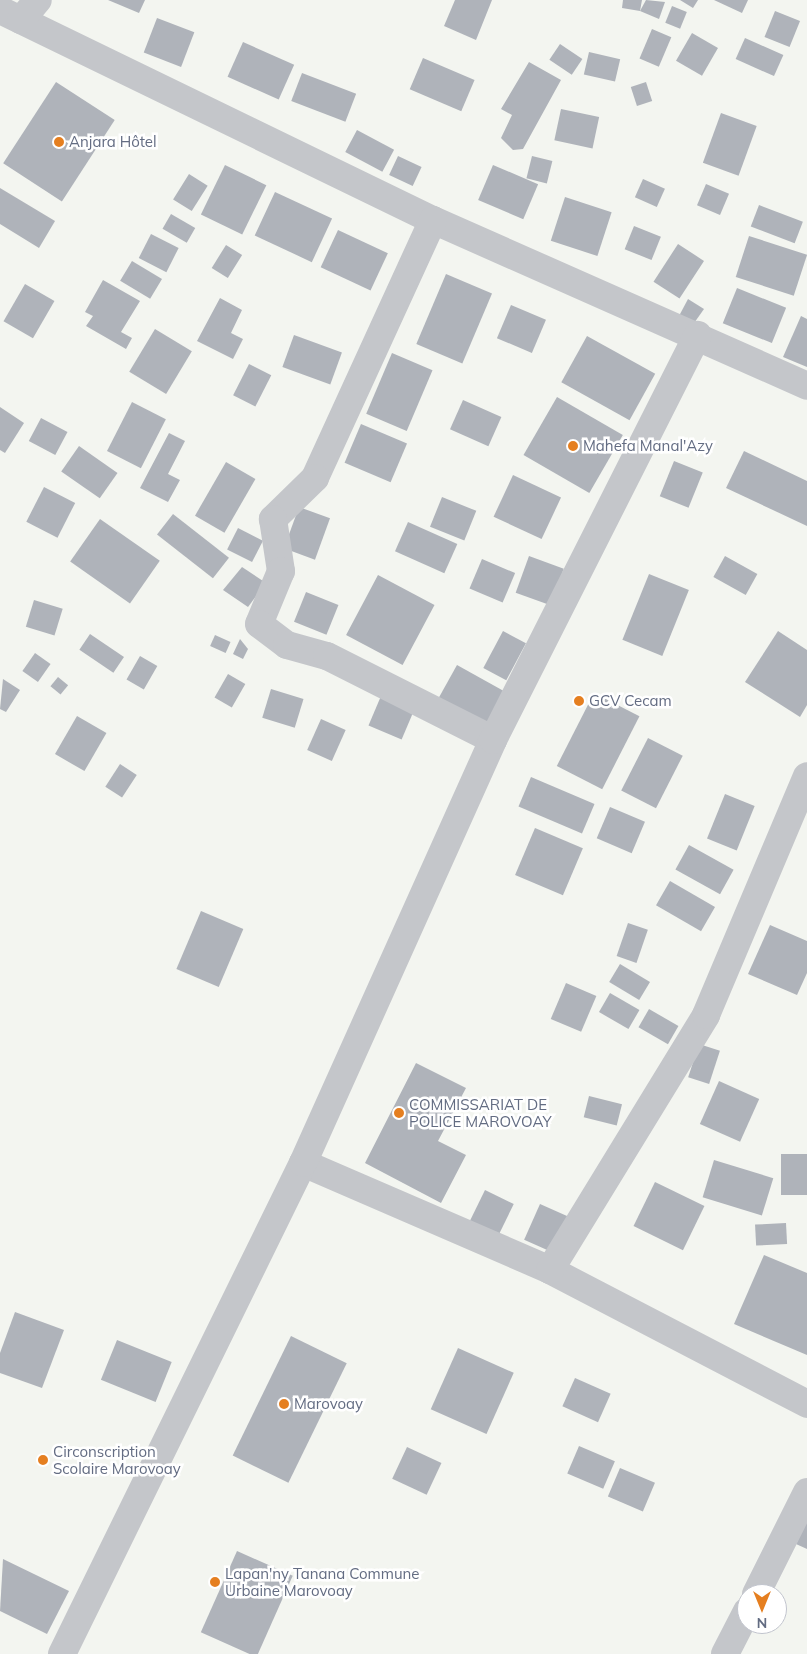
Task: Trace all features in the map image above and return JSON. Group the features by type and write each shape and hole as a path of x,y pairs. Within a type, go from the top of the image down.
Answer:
{"street":[{"path":"20,10 433,220 698,335 807,386"},
{"path":"433,220 315,478 273,519 281,571 259,624 287,645 327,656 493,740"},
{"path":"62,1654 304,1163 493,740 698,335"},
{"path":"550,1270 706,1015 807,776"},
{"path":"304,1163 550,1270 807,1404"},
{"path":"761,1584 807,1492"},
{"path":"725,1654 737,1631"}],"building":[{"path":"108,0 145,0 139,13"},
{"path":"455,0 492,0 476,40 444,26"},
{"path":"623,0 642,0 640,11 622,8"},
{"path":"646,0 665,2 659,19 640,11"},
{"path":"680,0 698,0 693,8"},
{"path":"714,0 748,0 742,13"},
{"path":"672,6 687,12 680,29 665,23"},
{"path":"775,11 800,21 790,47 765,37"},
{"path":"157,18 194,32 181,67 144,53"},
{"path":"652,29 671,37 659,67 639,58"},
{"path":"692,33 718,48 702,76 676,61"},
{"path":"745,38 783,55 774,76 736,59"},
{"path":"243,42 294,65 279,99 228,77"},
{"path":"560,44 582,59 572,75 549,60"},
{"path":"589,52 620,59 615,82 584,74"},
{"path":"423,58 475,80 461,111 410,89"},
{"path":"529,62 561,80 523,149 513,150 501,138 512,115 501,109"},
{"path":"302,73 356,94 345,122 291,101"},
{"name":"Anjara Hôtel","path":"56,82 115,120 62,201 3,163"},
{"path":"646,82 652,101 637,106 631,87"},
{"path":"561,109 599,117 592,148 554,140"},
{"path":"721,113 757,126 739,176 703,163"},
{"path":"357,130 394,150 382,172 345,152"},
{"path":"398,156 422,167 413,186 389,175"},
{"path":"532,156 552,161 547,183 526,178"},
{"path":"225,165 266,185 242,235 201,214"},
{"path":"493,165 538,184 523,219 478,200"},
{"path":"189,174 208,186 192,211 173,199"},
{"path":"643,179 665,189 657,207 635,197"},
{"path":"706,184 729,194 720,215 697,205"},
{"path":"0,188 55,221 39,248 0,224"},
{"path":"275,192 332,219 312,262 255,236"},
{"path":"565,197 612,212 597,256 551,241"},
{"path":"759,205 803,222 795,243 751,226"},
{"path":"171,214 195,228 187,243 162,229"},
{"path":"634,226 661,237 652,260 625,249"},
{"path":"338,230 388,253 371,290 321,267"},
{"path":"151,234 179,248 166,272 139,258"},
{"path":"749,236 807,255 794,296 736,277"},
{"path":"678,244 704,261 679,299 653,282"},
{"path":"226,245 242,255 228,278 212,268"},
{"path":"132,261 162,279 150,299 120,281"},
{"path":"446,274 492,294 462,363 416,344"},
{"path":"103,280 140,301 121,332 132,338 126,349 86,326 93,316 85,312"},
{"path":"25,284 54,301 33,338 4,321"},
{"path":"737,288 786,308 772,343 723,323"},
{"path":"220,298 242,310 231,333 243,339 233,359 197,341"},
{"path":"688,299 704,309 692,326 679,316"},
{"path":"511,305 546,320 532,353 497,338"},
{"path":"801,316 807,319 807,367 783,357"},
{"path":"155,329 192,351 166,394 129,372"},
{"path":"294,335 342,352 330,384 282,367"},
{"path":"587,336 655,374 630,420 561,382"},
{"path":"392,353 433,370 407,431 366,414"},
{"path":"249,364 271,375 255,407 233,395"},
{"path":"557,397 623,435 589,493 524,455"},
{"path":"463,400 501,417 488,446 450,429"},
{"path":"132,402 166,419 141,468 107,451"},
{"path":"0,407 24,423 5,453 0,450"},
{"path":"41,418 67,432 55,455 29,441"},
{"path":"361,424 407,444 391,482 345,463"},
{"path":"169,433 185,441 168,474 180,480 168,502 140,488"},
{"path":"79,446 118,473 100,498 61,471"},
{"path":"744,451 807,481 807,526 726,488"},
{"path":"674,461 703,473 689,508 660,496"},
{"path":"226,462 255,479 224,533 195,516"},
{"path":"513,475 561,497 542,539 494,517"},
{"path":"44,487 75,503 57,538 26,522"},
{"path":"442,497 476,511 464,541 430,527"},
{"path":"299,507 330,518 315,560 284,548"},
{"path":"173,514 229,558 213,578 157,534"},
{"path":"100,519 160,561 130,603 70,562"},
{"path":"408,522 457,544 444,573 395,551"},
{"path":"238,528 263,541 252,562 227,549"},
{"path":"529,556 564,569 550,605 516,593"},
{"path":"725,556 757,574 746,595 713,577"},
{"path":"482,559 515,573 503,603 469,588"},
{"path":"242,567 266,583 248,607 223,590"},
{"path":"649,574 689,590 662,656 622,640"},
{"path":"378,575 435,605 403,665 346,635"},
{"path":"306,592 338,605 326,635 294,622"},
{"path":"34,600 63,609 55,636 26,627"},
{"path":"503,631 526,643 506,680 483,668"},
{"path":"778,631 807,650 807,705 800,717 745,682"},
{"path":"90,634 124,657 113,673 79,650"},
{"path":"215,635 231,642 226,653 210,646"},
{"path":"240,639 248,649 243,659 233,654"},
{"path":"35,653 51,664 38,682 22,671"},
{"path":"140,656 157,666 144,689 126,679"},
{"path":"457,665 505,692 486,726 438,699"},
{"path":"228,674 245,684 232,707 214,697"},
{"path":"58,677 68,685 61,695 50,686"},
{"path":"3,679 20,690 6,712 0,709"},
{"path":"271,689 304,699 295,728 262,718"},
{"path":"594,693 639,716 602,789 557,766"},
{"path":"381,696 414,710 402,740 368,725"},
{"path":"77,716 106,733 84,771 55,754"},
{"path":"321,719 346,730 332,761 307,750"},
{"path":"648,738 683,756 656,808 621,791"},
{"path":"120,764 137,775 122,798 105,787"},
{"path":"531,777 595,804 582,833 518,806"},
{"path":"725,794 755,806 737,850 707,839"},
{"path":"610,807 645,822 632,853 597,838"},
{"path":"535,828 583,848 563,895 515,875"},
{"path":"689,845 734,870 720,894 675,869"},
{"path":"670,881 715,907 701,931 656,905"},
{"path":"201,911 243,929 219,987 176,969"},
{"path":"628,923 648,930 636,963 617,956"},
{"path":"770,925 807,941 807,973 797,995 748,974"},
{"path":"620,964 650,982 639,1000 609,982"},
{"path":"566,983 596,996 581,1032 551,1019"},
{"path":"610,993 639,1010 628,1029 599,1012"},
{"path":"649,1009 678,1026 668,1044 638,1027"},
{"path":"699,1044 720,1051 709,1084 688,1077"},
{"path":"416,1063 466,1088 438,1141 466,1155 441,1203 365,1163"},
{"path":"719,1081 759,1099 740,1142 700,1124"},
{"path":"589,1096 622,1104 617,1126 584,1117"},
{"path":"781,1154 807,1154 807,1195 781,1195"},
{"path":"714,1160 773,1178 762,1215 703,1197"},
{"path":"655,1182 704,1206 683,1250 634,1226"},
{"path":"485,1190 514,1204 497,1239 468,1225"},
{"path":"540,1204 569,1217 553,1253 524,1240"},
{"path":"786,1223 787,1244 756,1246 755,1225"},
{"path":"764,1255 807,1273 807,1355 734,1324"},
{"path":"15,1312 64,1330 42,1388 0,1373 0,1353"},
{"path":"291,1336 347,1363 288,1483 233,1456"},
{"path":"117,1340 172,1362 156,1402 101,1380"},
{"path":"458,1348 514,1373 486,1434 431,1409"},
{"path":"575,1378 611,1394 598,1422 562,1406"},
{"path":"579,1446 615,1461 603,1489 567,1474"},
{"path":"407,1447 441,1463 427,1495 392,1479"},
{"path":"620,1468 655,1483 643,1511 608,1497"},
{"path":"807,1519 807,1549 796,1544"},
{"path":"237,1551 293,1576 258,1654 250,1654 201,1632"},
{"path":"3,1559 69,1591 47,1634 0,1611"}],"place":[{"name":"Anjara Hôtel","path":"59,142"},
{"name":"Mahefa Manal'Azy","path":"573,446"},
{"name":"GCV Cecam","path":"579,701"},
{"name":"COMMISSARIAT DE POLICE MAROVOAY","path":"399,1113"},
{"name":"Marovoay","path":"284,1404"},
{"name":"Circonscription Scolaire Marovoay","path":"43,1460"},
{"name":"Lapan'ny Tanana Commune Urbaine Marovoay","path":"215,1582"}]}
